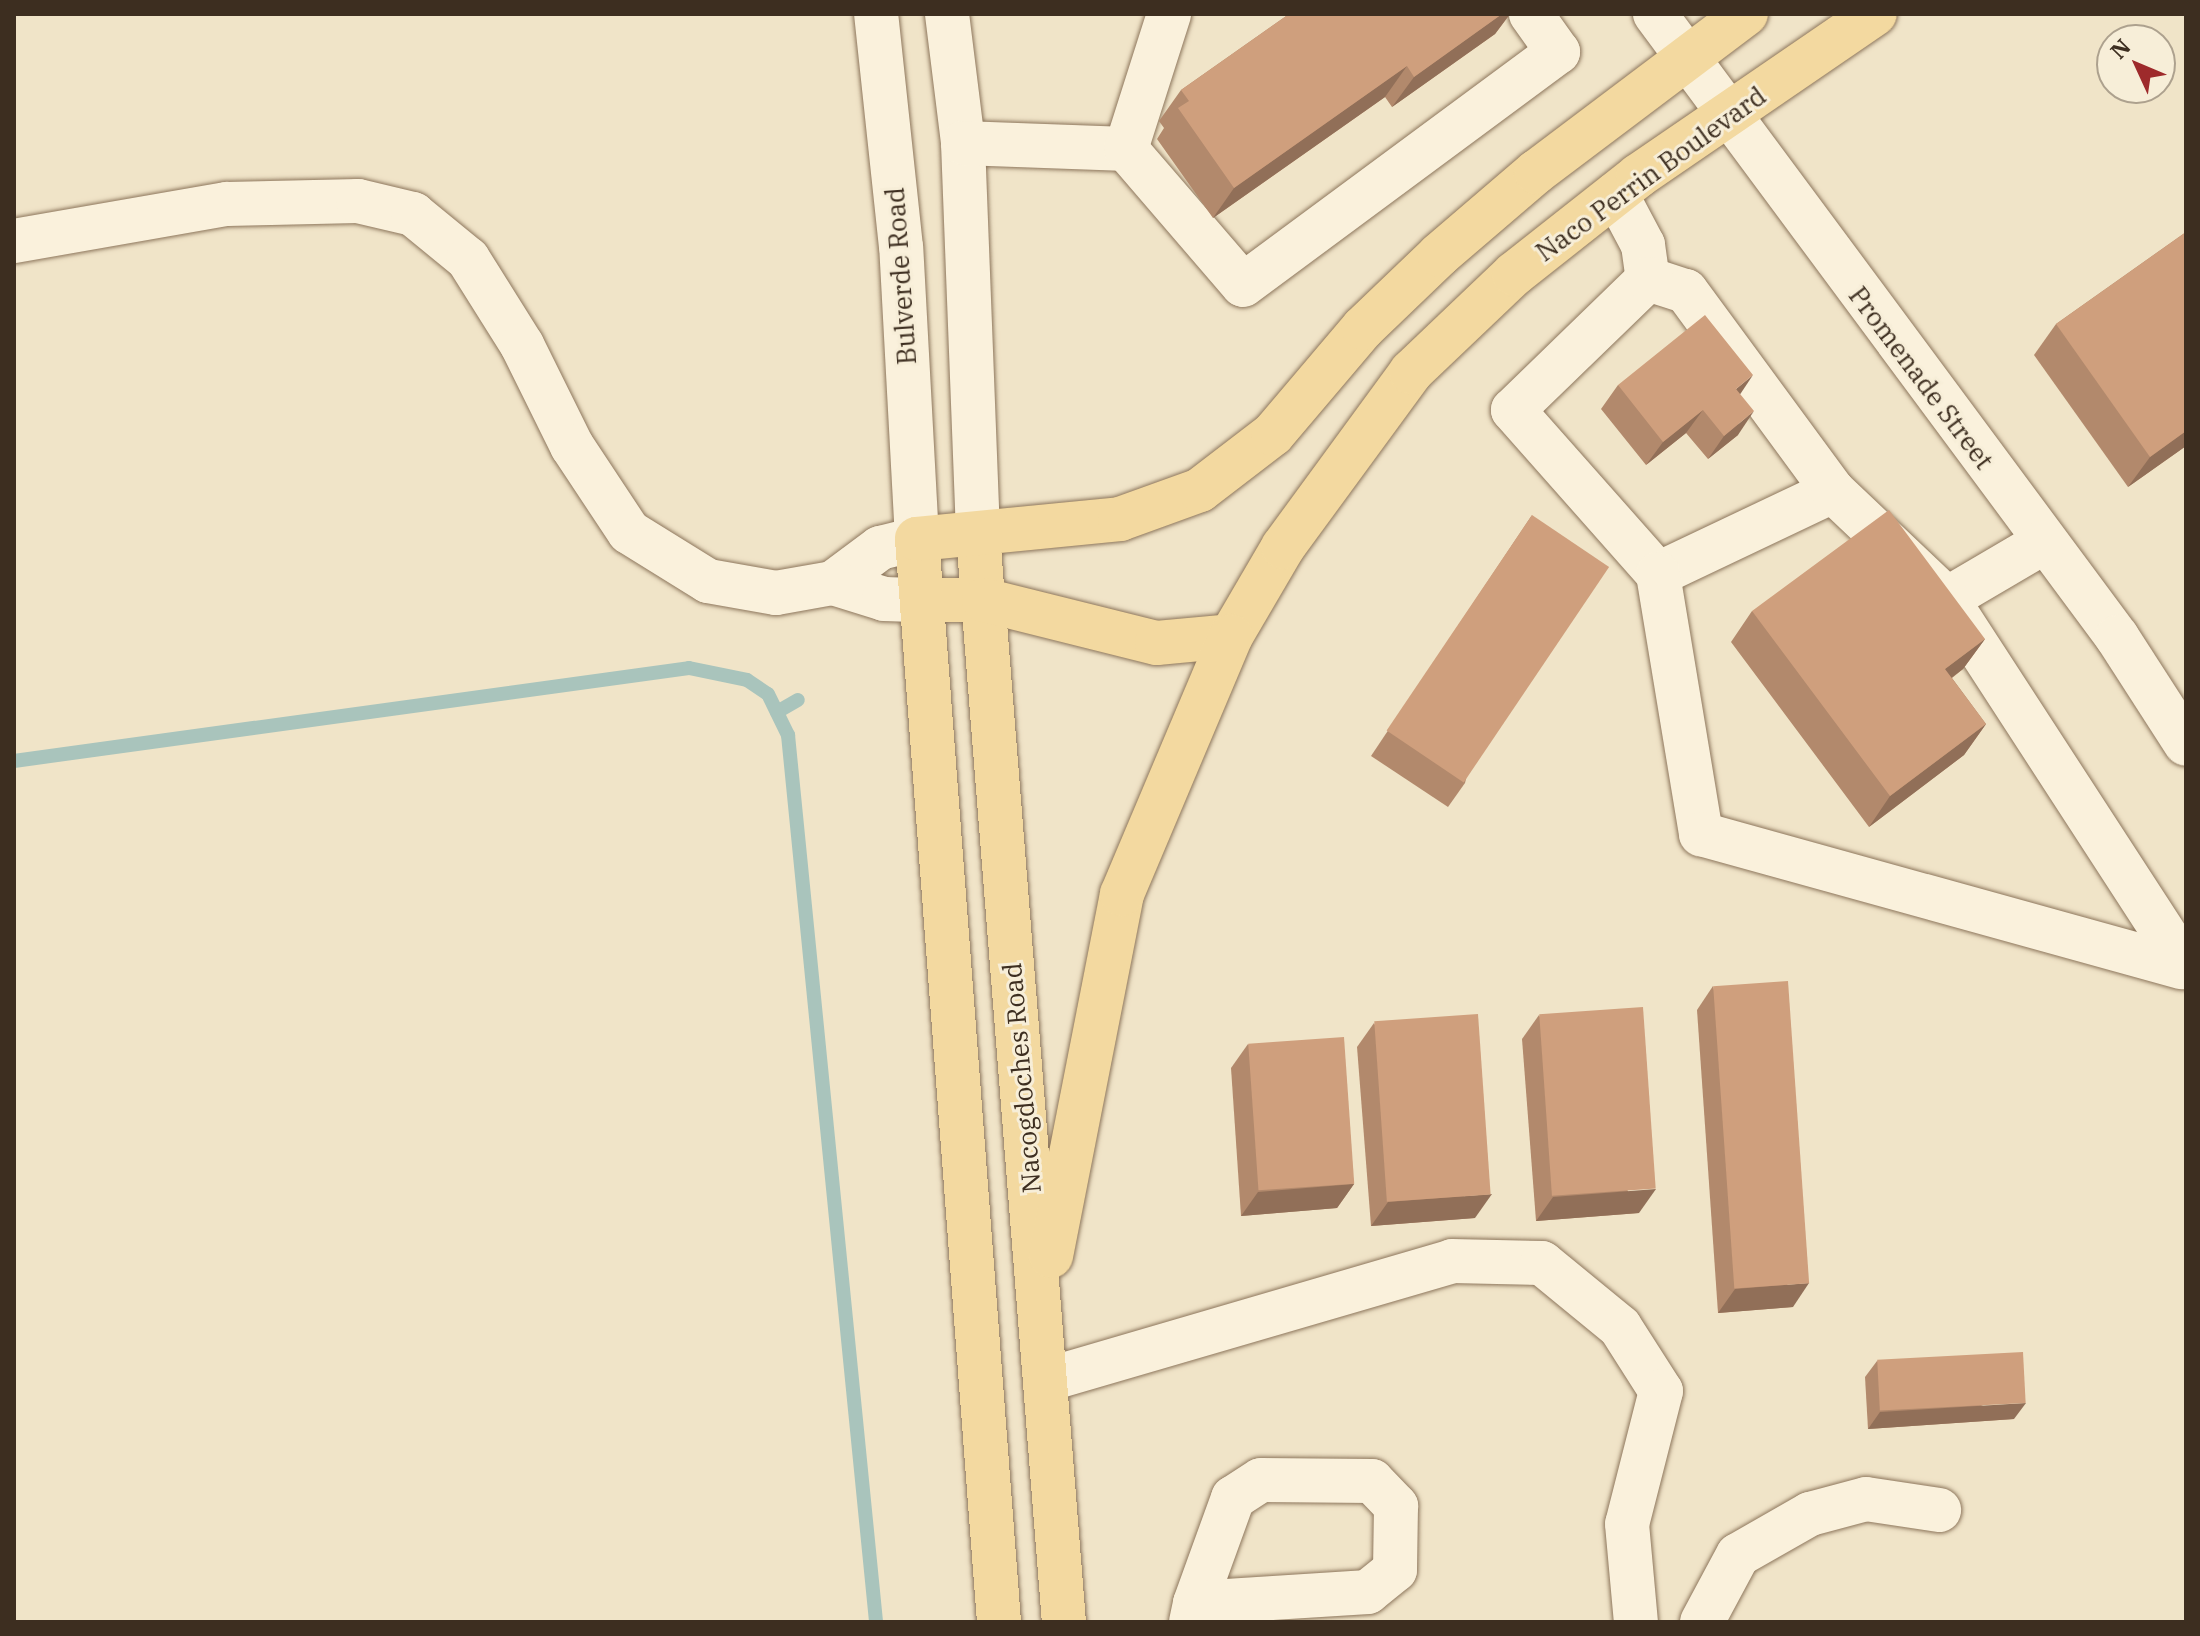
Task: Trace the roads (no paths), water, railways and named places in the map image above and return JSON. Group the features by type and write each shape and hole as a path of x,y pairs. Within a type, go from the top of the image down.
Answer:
{"main road":[{"path":"999,1622 917,539 1120,519 1200,490 1273,434 1363,328 1439,255 1686,56 1746,14"},
{"name":"Naco Perrin Boulevard","path":"1041,1309 1122,894 1231,636 1283,547 1411,372 1514,274 1616,194 1875,14"},
{"name":"Nacogdoches Road","path":"978,535 1064,1622"},
{"path":"922,600 984,600 1157,643 1231,636"}],"street":[{"name":"Bulverde Road","path":"876,14 901,247 917,539"},
{"path":"947,14 963,143 978,535"},
{"path":"1126,149 1169,14"},
{"path":"963,143 1126,149 1243,285 1558,52 1531,14"},
{"path":"1655,14 1728,118"},
{"name":"Promenade Street","path":"1728,118 2117,637 2186,744"},
{"path":"1616,194 1643,245 1648,279"},
{"path":"14,241 227,204 358,201 413,214 468,259 522,345 572,446 629,532 708,581 776,593 833,583 880,548 917,539"},
{"path":"1648,279 1686,291 1833,491 1947,599 2184,967"},
{"path":"1648,279 1513,410 1658,574 1701,834 2184,967"},
{"path":"1658,574 1833,491"},
{"path":"1947,599 2044,542"},
{"path":"833,583 884,599 922,600"},
{"path":"1046,1380 1452,1261 1542,1263 1620,1327 1661,1391 1627,1524 1636,1622"},
{"path":"1261,1480 1372,1481 1396,1506 1395,1570 1368,1592 1193,1612 1233,1498 1261,1480"},
{"path":"1702,1622 1738,1555 1810,1514 1866,1499 1939,1510"}],"waterway":[{"path":"14,761 689,668 747,680 768,694 788,735 876,1622"},
{"path":"777,712 798,700"}]}
